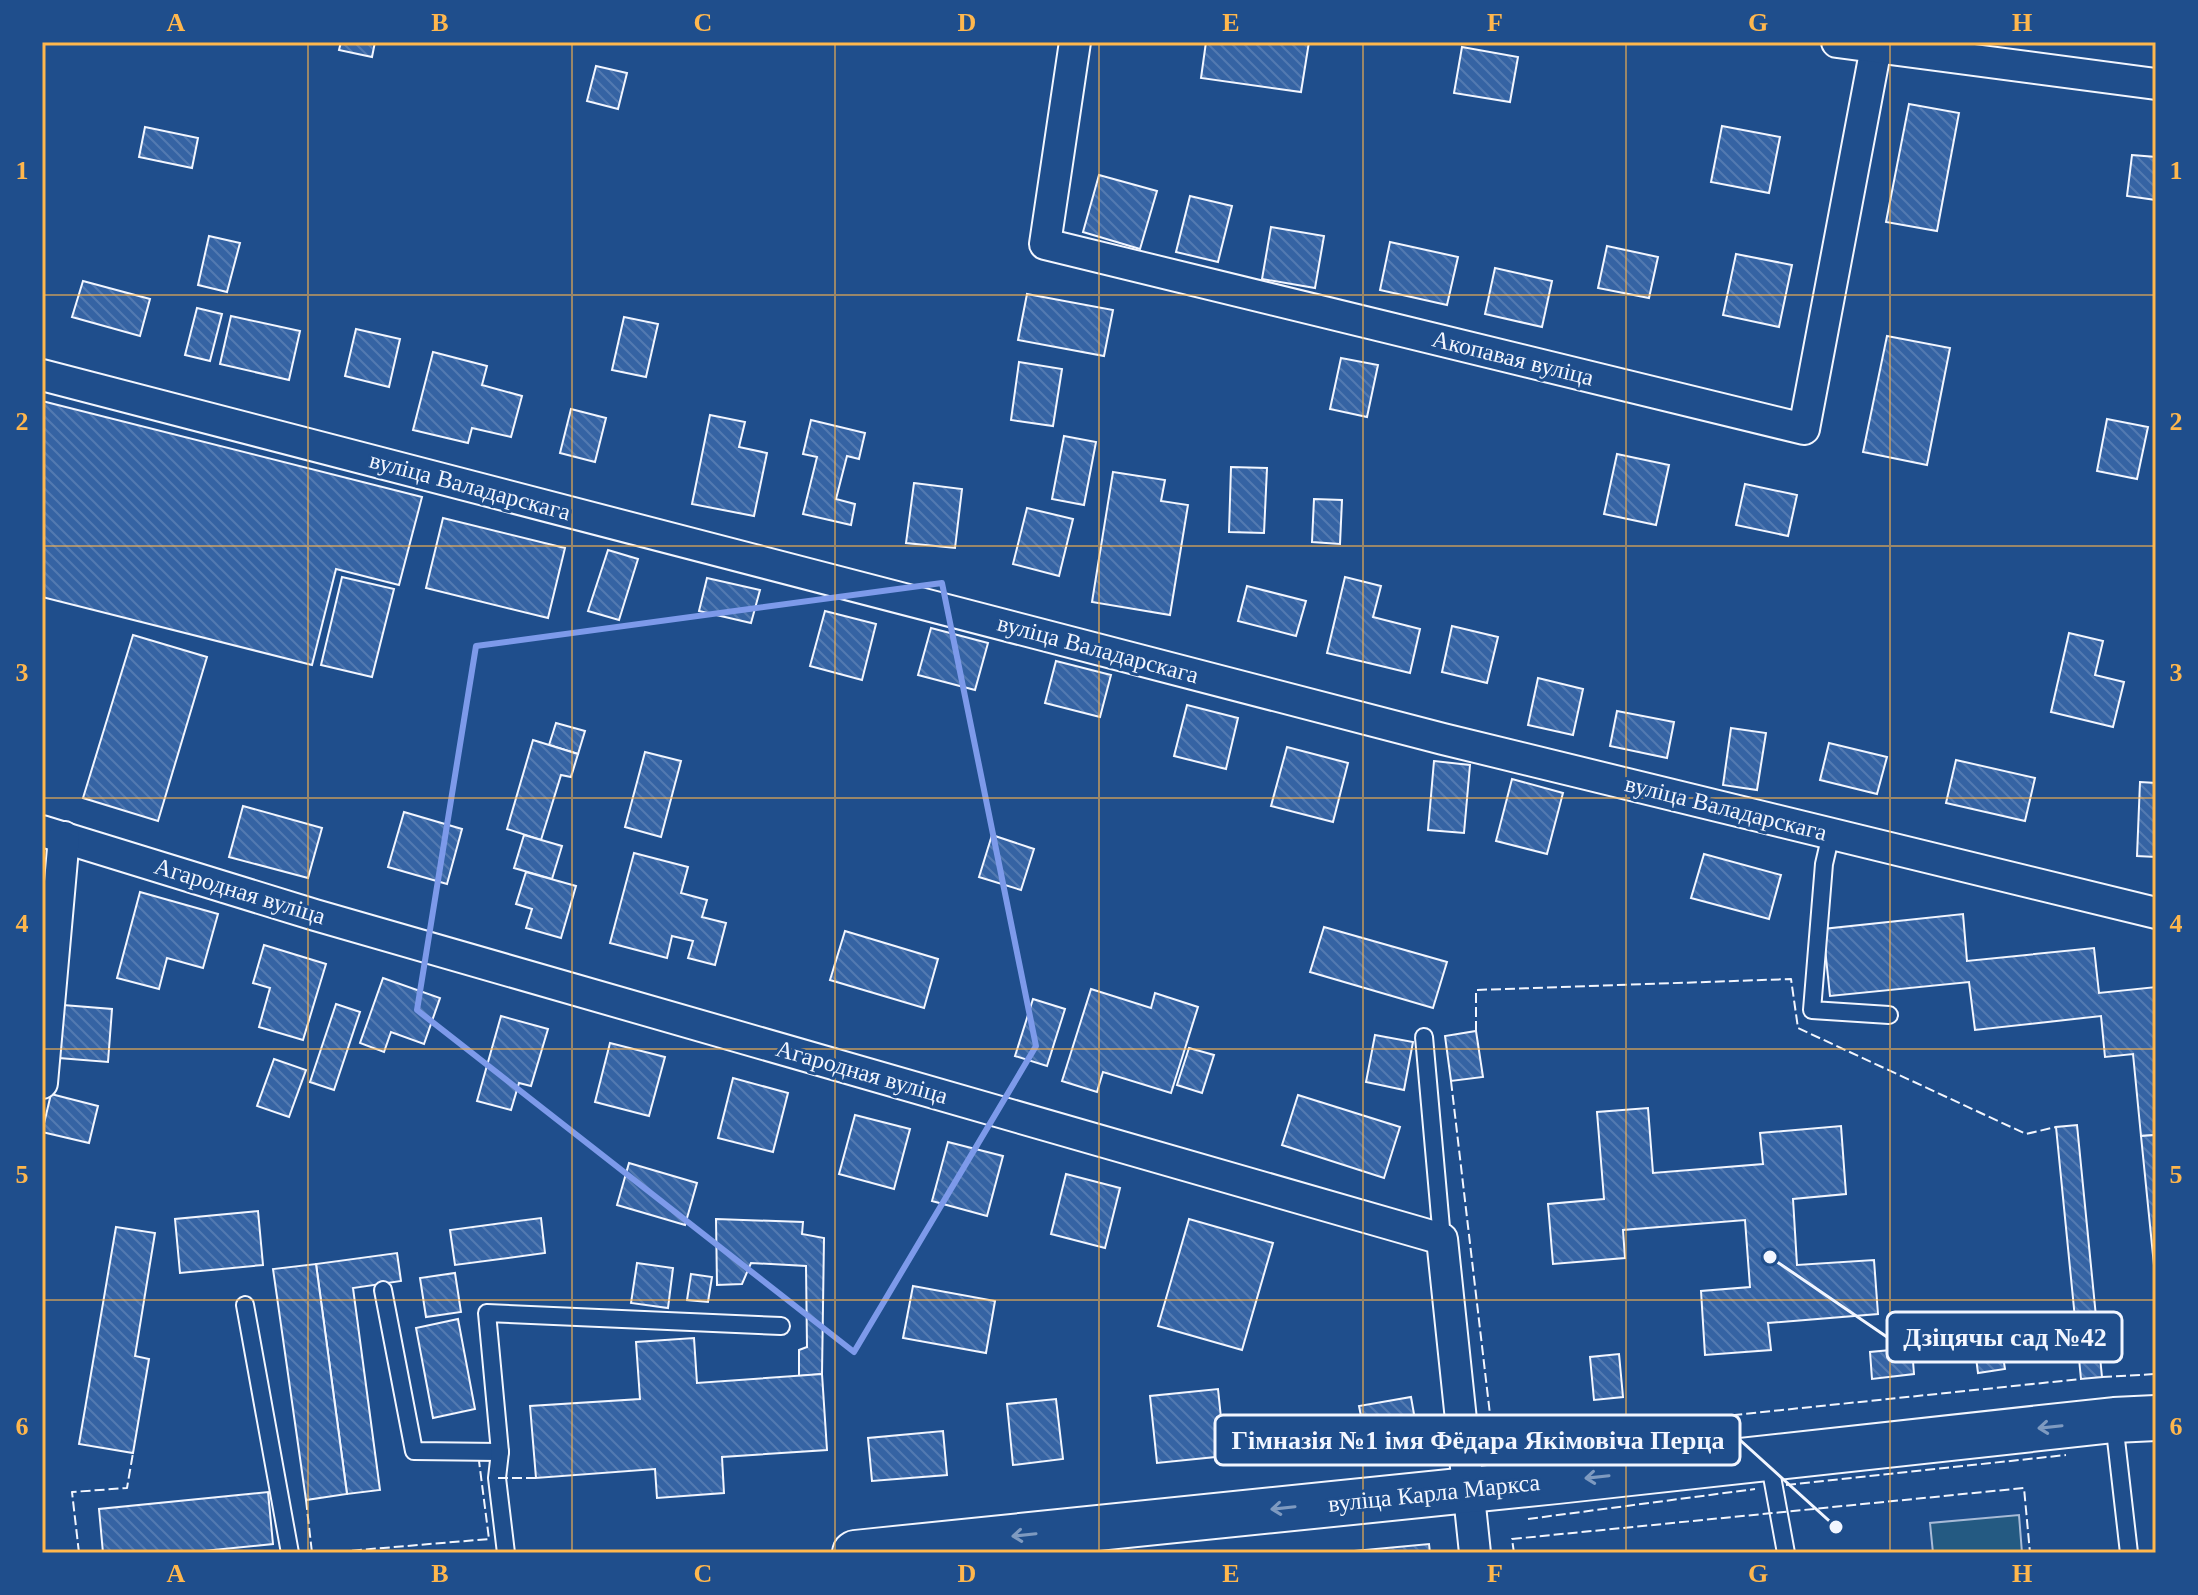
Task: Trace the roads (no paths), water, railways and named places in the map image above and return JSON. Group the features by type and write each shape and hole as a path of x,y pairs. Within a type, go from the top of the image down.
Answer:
{"main road":[{"name":"вуліца Карла Маркса","path":"855,1553 2135,1419"}],"street":[{"name":"Акопавая вуліца","path":"1075,42 1045,244 1804,429 1877,45"},
{"path":"1837,42 2156,84"},
{"name":"вуліца Валадарскага","path":"42,375 1443,739 2156,913"},
{"path":"42,1083 53,834"},
{"name":"Агародная вуліца","path":"53,834 315,915 1442,1239"},
{"path":"1442,1239 1475,1553"}],"lane":[{"path":"1831,834 1824,864 1812,1010 1889,1015"},
{"path":"1424,1037 1442,1239"},
{"path":"383,1290 414,1451 500,1452"},
{"path":"245,1305 290,1553"},
{"path":"506,1553 497,1478 500,1452 487,1313 781,1326"},
{"path":"2129,1553 2135,1419"},
{"path":"1768,1458 1786,1553"}],"place":[{"name":"Дзіцячы сад №42","path":"1770,1257"},
{"name":"Гімназія №1 імя Фёдара Якімовіча Перца","path":"1836,1527"}]}
